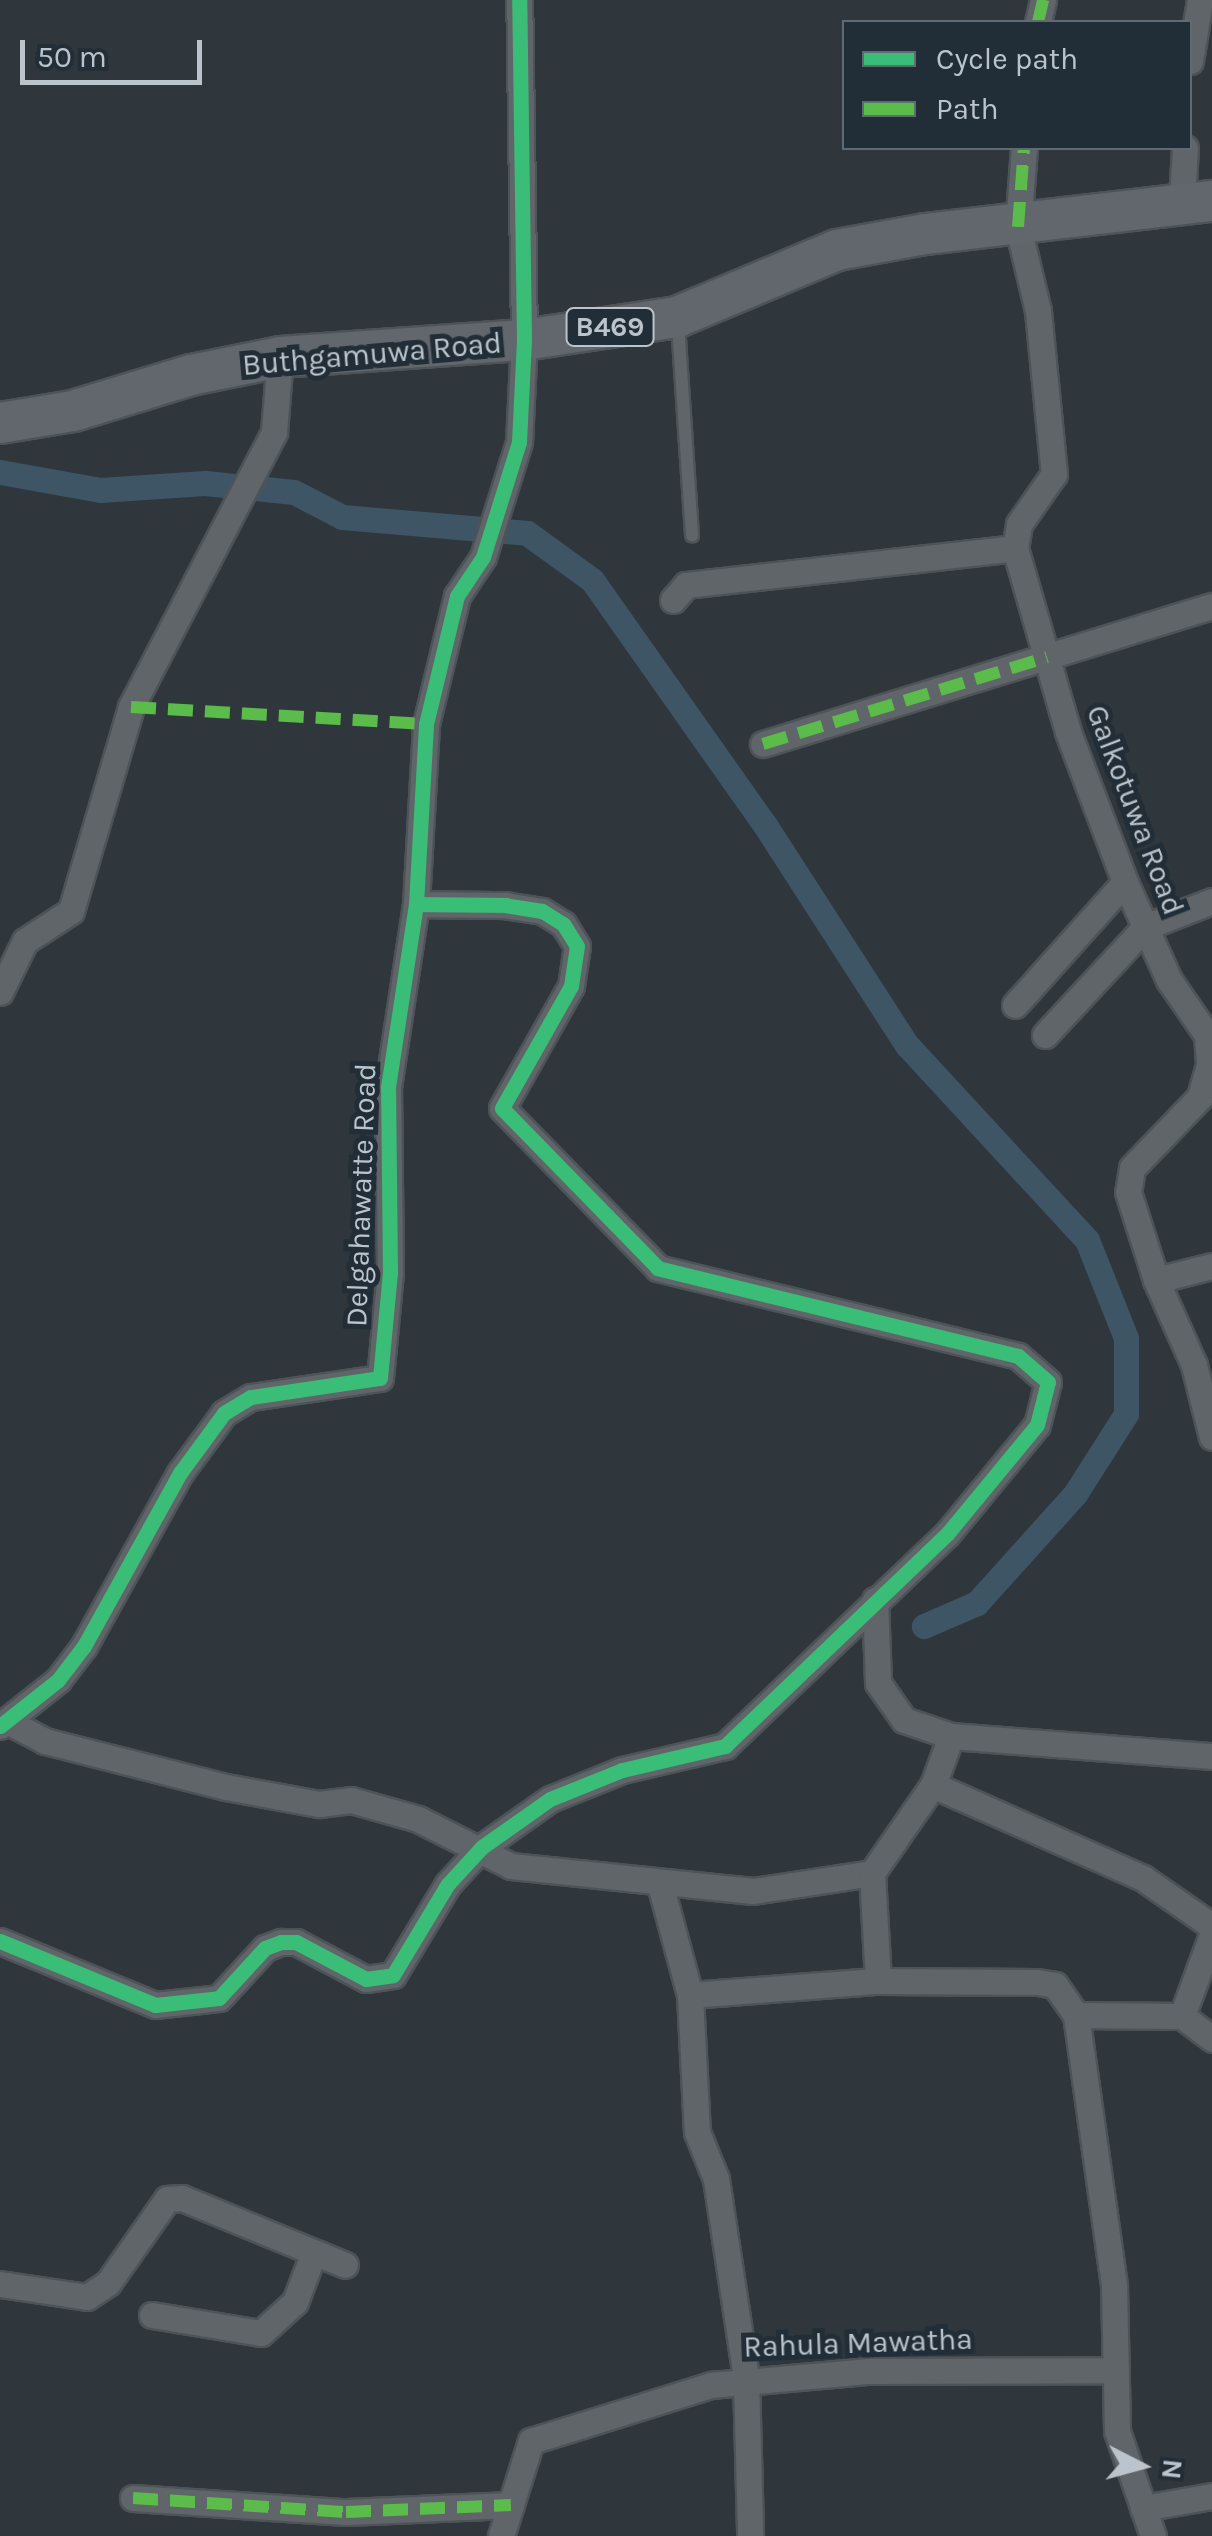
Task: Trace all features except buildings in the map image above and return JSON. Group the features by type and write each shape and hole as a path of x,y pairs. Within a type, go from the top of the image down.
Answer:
{"main road":[{"name":"Buthgamuwa Road","path":"0,423 73,411 192,375 280,357 524,340 677,316 837,250 925,234 1018,227 1197,200"}],"street":[{"name":"Delgahawatte Road","path":"4,1724 58,1680 84,1646 180,1473 224,1413 251,1397 380,1378 390,1273 388,1087 416,904 426,724 457,596 483,557 520,442 524,340 519,0"},
{"path":"1192,57 1204,33 1200,0"},
{"path":"672,600 686,585 1015,548 1019,524 1054,474 1038,310 1018,227 1024,150"},
{"path":"1185,150 1197,200"},
{"path":"0,992 25,941 70,911 131,707 258,454 274,432 280,357"},
{"name":"Galkotuwa Road","path":"1015,548 1046,657 1125,882 1169,980 1209,1035 1208,1065 1200,1096 1132,1168 1128,1192 1156,1280 1203,1362 1212,1437"},
{"path":"763,744 1211,606"},
{"path":"1015,1005 1125,882"},
{"path":"1045,1035 1145,927 1212,901"},
{"path":"0,1941 155,2005 219,1998 265,1948 281,1942 296,1942 366,1980 381,1980 393,1974 448,1884 482,1846 550,1799 622,1770 725,1746 1007,1468 1037,1425 1048,1382 1018,1356 658,1268 502,1108 571,986 577,946 563,924 542,911 506,905 416,904"},
{"path":"1156,1280 1212,1266"},
{"path":"875,1600 878,1683 893,1713 951,1736 1212,1756"},
{"path":"4,1724 45,1741 226,1787 319,1804 350,1800 482,1846 511,1866 753,1891 872,1873"},
{"path":"878,1981 872,1873 933,1786 951,1736"},
{"path":"933,1786 1143,1878 1212,1926"},
{"path":"660,1884 690,1995 697,2132 716,2179 746,2378 750,2536"},
{"path":"1182,2016 1212,1936"},
{"path":"690,1995 878,1981 1037,1982 1055,1986 1076,2015 1114,2286 1117,2431 1153,2536"},
{"path":"1076,2015 1182,2016 1212,2039"},
{"path":"0,2284 87,2297 108,2283 167,2199 182,2198 345,2265"},
{"path":"152,2315 261,2333 295,2302 314,2252"},
{"name":"Rahula Mawatha","path":"501,2536 530,2441 746,2378 1116,2370"},
{"path":"1142,2508 1212,2496"},
{"path":"133,2498 346,2512 511,2504"}],"lane":[{"path":"677,316 692,536"}],"waterway":[{"path":"0,472 100,490 205,483 294,492 342,517 527,533 592,580 765,825 907,1045 1087,1240 1126,1338 1126,1414 1075,1494 977,1603 924,1626"}],"marked path":[{"path":"1038,20 1043,0"},
{"path":"1018,227 1024,150"},
{"path":"763,744 1047,657"},
{"path":"131,707 426,724"},
{"path":"133,2498 346,2512 511,2505"}],"cycle path":[{"path":"0,1726 58,1680 84,1646 180,1473 224,1413 251,1397 380,1378 390,1273 388,1087 416,904 426,724 457,596 483,557 519,442 524,340 519,0"},
{"path":"0,1941 155,2005 219,1998 265,1948 281,1942 296,1942 366,1979 393,1975 448,1884 482,1847 550,1799 622,1770 725,1746 947,1534 1037,1425 1048,1382 1018,1356 658,1268 502,1108 571,986 577,946 563,924 542,911 506,905 416,904"}]}
